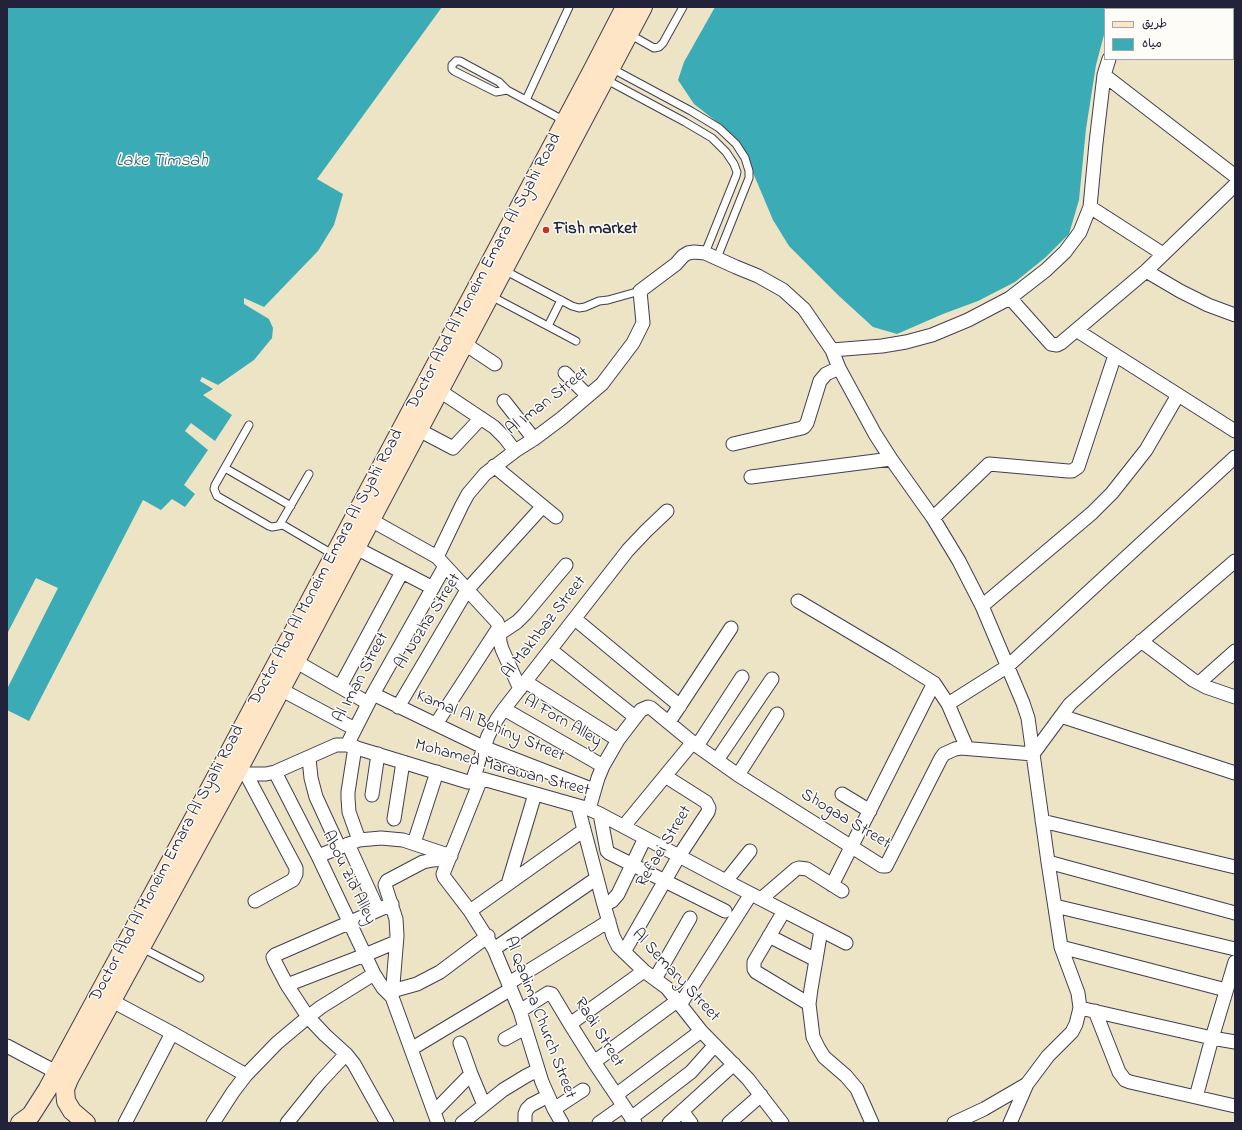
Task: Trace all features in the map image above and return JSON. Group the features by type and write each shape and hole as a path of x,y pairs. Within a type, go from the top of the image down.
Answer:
{"main road":[{"name":"Doctor Abd Al Moneim Emara Al Syahi Road","path":"86,1123 76,1116 68,1107 65,1089 69,1079 371,520 643,7"},
{"name":"Doctor Abd Al Moneim Emara Al Syahi Road","path":"20,1123 31,1115 37,1107 56,1072 235,771 334,555 565,122 621,10"}],"street":[{"path":"832,350 882,346 906,342 932,335 968,320 1010,298 1046,270 1065,252 1080,232 1090,207 1104,75 1109,60"},
{"path":"1104,75 1235,176"},
{"path":"1010,298 1052,344 1057,345 1061,343 1146,271 1235,185"},
{"path":"1090,207 1163,254"},
{"path":"640,291 676,264 683,256 694,252 711,255 736,268 758,276 783,290 804,309 832,350 839,368 874,434 933,518 959,561 982,606 1008,666 1028,718 1061,948 1078,993 1080,1008 1076,1024 1072,1032 1048,1056 1028,1084 1010,1123"},
{"path":"1146,271 1208,305 1235,315"},
{"name":"Al Iman Street","path":"348,844 348,792 351,746 355,729 370,698 432,588 462,505 468,494 494,466 562,418 602,384 633,343 643,323 640,291"},
{"path":"1076,330 1235,431"},
{"path":"465,344 495,364"},
{"path":"933,518 989,464 1068,471 1072,471 1078,467 1116,355"},
{"path":"733,444 804,427 807,423 820,380 826,374 839,368"},
{"path":"566,373 588,396"},
{"path":"440,391 494,427 515,451"},
{"path":"982,606 1092,513 1112,493 1146,450 1178,394"},
{"path":"504,401 534,439"},
{"path":"419,430 453,448 481,418"},
{"path":"948,704 1008,666 1235,457"},
{"path":"751,477 891,459"},
{"path":"494,466 556,517"},
{"name":"Al Nozha Street","path":"398,707 467,590 543,506"},
{"name":"Al Makhbaz Street","path":"476,781 483,747 492,728 504,709 628,550 668,511"},
{"path":"371,520 441,561 497,622 502,650 523,685 618,740"},
{"path":"356,548 432,588"},
{"path":"1033,754 1070,704 1235,561"},
{"path":"436,724 499,631 508,628 525,614 566,565"},
{"path":"340,687 402,572"},
{"path":"798,601 934,683 948,704 967,748"},
{"path":"575,619 680,706"},
{"path":"669,722 731,628"},
{"path":"1142,641 1188,677 1199,683 1235,697"},
{"path":"551,650 635,717 618,740 603,766 594,790 589,810 607,851 610,854 665,880 724,911"},
{"path":"1199,683 1235,652"},
{"name":"Kamal Al Behiny Street","path":"295,661 340,687 398,707 483,747 594,790"},
{"path":"624,826 665,776 695,744 742,677"},
{"path":"717,760 772,678"},
{"path":"594,1062 678,1003 756,896 799,868 807,869 837,888 851,847 934,683"},
{"path":"280,689 355,729"},
{"name":"Shogaa Street","path":"635,717 644,708 651,708 695,744 738,775 882,866 886,866 944,754 955,749 967,748 1033,754"},
{"name":"Al Forn Alley","path":"504,709 603,766"},
{"path":"738,775 777,714"},
{"path":"1060,716 1235,773"},
{"name":"Mohamed Marawan Street","path":"235,771 266,774 275,772 309,758 336,745 351,746 437,772 535,794 589,810 624,826 846,943"},
{"path":"372,795 378,754"},
{"path":"309,758 311,778 316,797 348,844 378,910"},
{"path":"394,819 403,762"},
{"path":"235,771 296,868 296,874 293,880 255,901"},
{"name":"Abou Zid Alley","path":"275,772 318,856 374,974 383,988 392,994"},
{"path":"414,843 437,772"},
{"name":"Refaei Street","path":"624,952 679,856 708,812 709,808 706,802 665,776"},
{"name":"Al Qadima Church Street","path":"476,781 450,858 443,874 488,936 494,948 520,1011 538,1070 548,1096 562,1123"},
{"path":"508,884 535,794"},
{"path":"842,794 870,811"},
{"name":"Al Semary Street","path":"589,810 584,830 604,906 616,941 624,952 644,971 666,988 701,1031 734,1064 761,1095 782,1123"},
{"path":"1042,821 1235,867"},
{"path":"470,911 584,830"},
{"path":"318,856 348,844 381,838 392,838 414,843 450,858"},
{"path":"604,906 618,894 645,838"},
{"path":"726,881 750,852"},
{"path":"436,1118 392,994 396,942 396,919 385,885 387,881 428,861 450,858"},
{"path":"1048,862 1235,913"},
{"path":"494,948 597,878"},
{"path":"386,1122 354,1064 346,1054 308,1017 287,985 273,957 392,904"},
{"path":"1055,906 1235,950"},
{"path":"784,910 754,962 754,969 756,972 809,1004"},
{"path":"654,979 690,918"},
{"path":"411,1049 609,921"},
{"path":"821,930 809,1004 813,1036 824,1057 846,1076 854,1086 863,1101 872,1123"},
{"path":"392,994 417,984 440,972 488,936"},
{"path":"769,936 816,960"},
{"path":"287,985 396,942"},
{"path":"1061,948 1226,990"},
{"path":"1196,1097 1226,990 1234,969"},
{"path":"570,1024 644,971"},
{"path":"213,1123 246,1075 277,1043 308,1017 374,974"},
{"name":"Radi Street","path":"520,1011 549,993 552,994 633,1121"},
{"path":"112,1001 246,1075"},
{"path":"1080,1008 1235,1042"},
{"path":"1095,1012 1119,1072 1124,1080 1235,1106"},
{"path":"505,1039 525,1028"},
{"path":"616,1094 701,1031"},
{"path":"126,1123 172,1033"},
{"path":"460,1043 484,1105"},
{"path":"7,1046 56,1072"},
{"path":"633,1121 688,1075 715,1046"},
{"path":"287,1123 320,1082 346,1054"},
{"path":"669,1123 734,1064"},
{"path":"462,1123 514,1082 538,1070"},
{"path":"436,1118 471,1074"},
{"path":"954,1123 984,1109 1028,1084"},
{"path":"554,1109 583,1090"},
{"path":"729,1123 761,1095"},
{"path":"525,1123 525,1114 527,1109 531,1105 548,1096"},
{"path":"599,1123 623,1106"},
{"path":"682,1112 691,1123"}],"lane":[{"path":"526,100 569,7"},
{"path":"629,34 654,48 659,47 663,43 683,7"},
{"path":"507,90 496,92 454,71 452,69 452,65 456,61 460,61 499,82 507,90 565,122"},
{"path":"608,74 708,121 729,136 745,158 748,166 749,178 711,255"},
{"path":"608,74 712,138 730,157 736,169 736,176 711,255"},
{"path":"730,157 740,150"},
{"path":"504,270 572,306 579,308 599,301 640,291"},
{"path":"490,296 576,341"},
{"path":"548,326 561,300"},
{"path":"249,426 215,485 215,493 269,526 280,524 286,526 334,555"},
{"path":"225,468 291,506"},
{"path":"280,524 309,474"},
{"path":"141,947 200,978"}],"water":[{"name":"Lake Timsah","path":"7,7 442,7 317,179 343,194 334,225 318,251 264,307 244,298 244,304 269,319 273,328 272,338 254,360 218,385 202,377 200,381 213,389 203,395 232,415 215,441 191,423 185,431 208,450 184,485 195,494 185,507 172,499 161,510 143,500 29,721 7,710 7,689 58,588 36,578 7,634"},
{"path":"715,7 1115,7 1104,8 1104,35 1096,65 1086,129 1079,200 1069,234 1046,257 1015,282 978,301 897,334 873,327 839,296 789,246 773,220 743,149 717,122 694,104 678,80 684,62"}],"place":[{"name":"Fish market","path":"546,230"}]}
